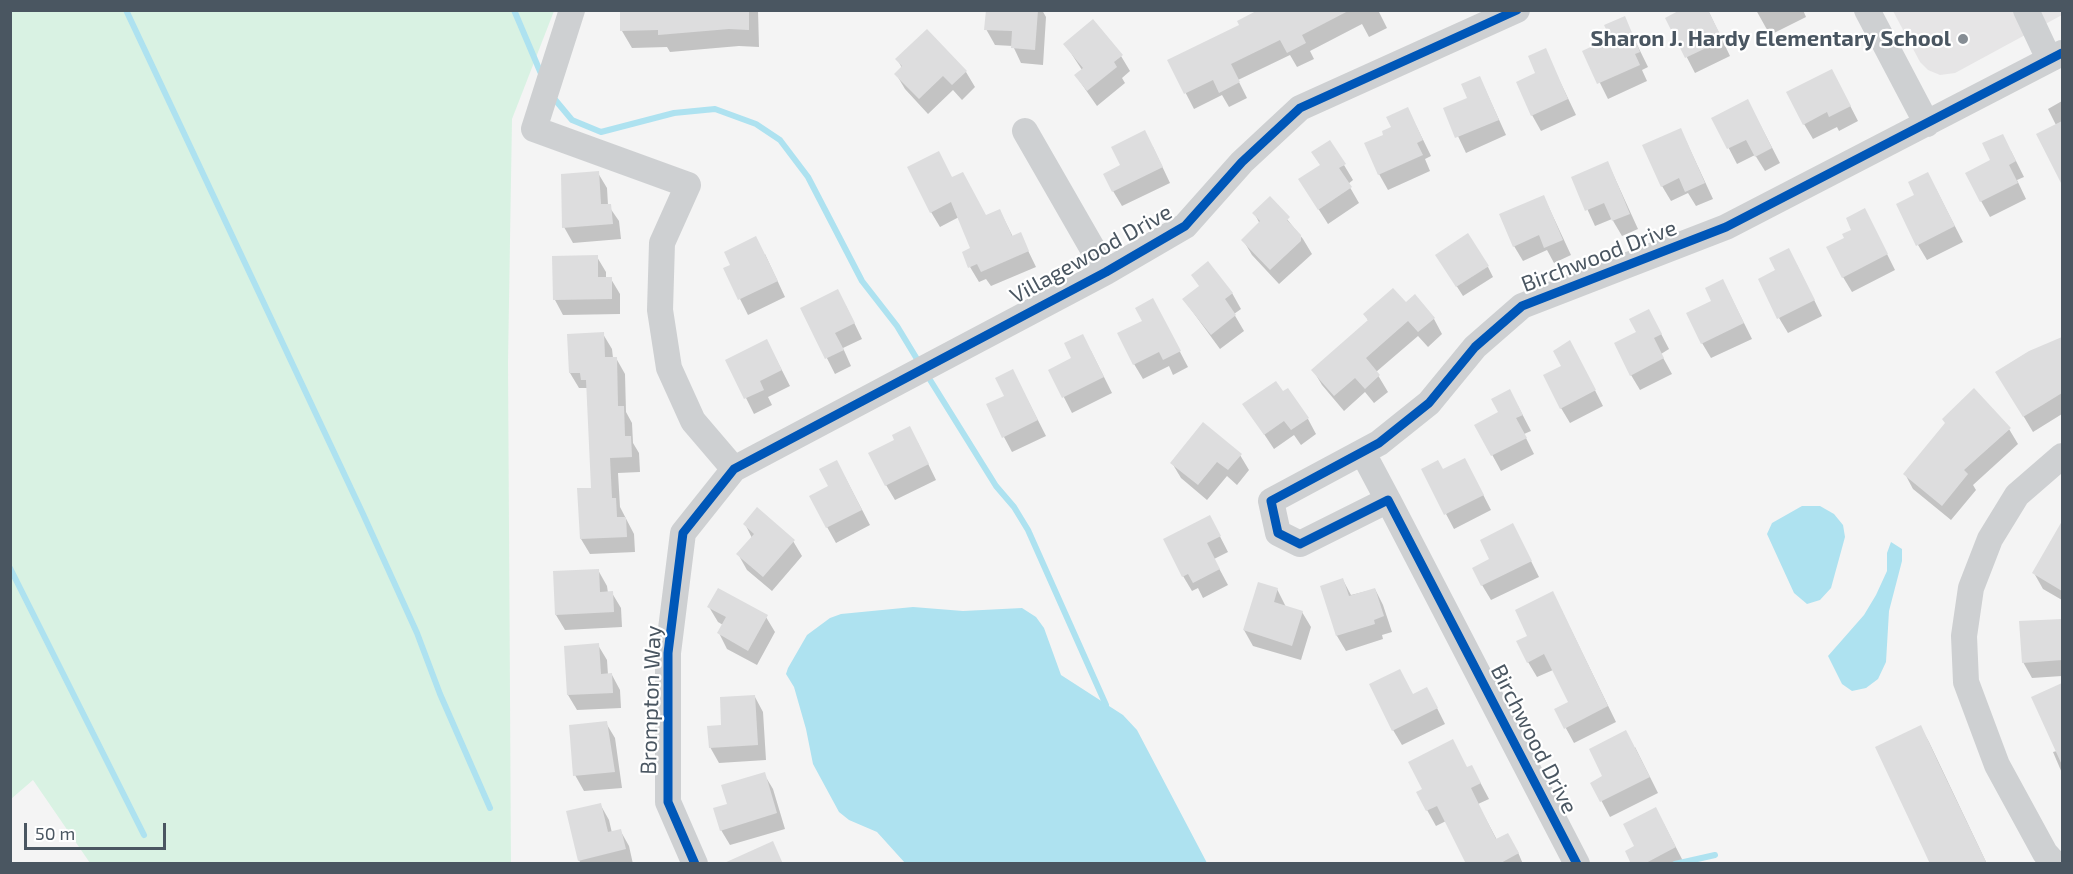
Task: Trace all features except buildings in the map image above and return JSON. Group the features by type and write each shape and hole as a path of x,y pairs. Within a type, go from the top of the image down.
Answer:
{"street":[{"path":"572,10 534,129 688,185 662,243 660,310 669,368 693,421 734,469"},
{"name":"Villagewood Drive","path":"683,533 734,469 1106,272 1185,226 1242,162 1300,108 1517,10"},
{"path":"2026,10 2056,56"},
{"path":"1873,12 1927,124"},
{"name":"Birchwood Drive","path":"1388,500 1300,544 1278,533 1271,501 1363,453 1429,404 1475,347 1522,306 1726,227 2056,56"},
{"path":"1025,131 1106,272"},
{"name":"Birchwood Drive","path":"1363,453 1577,864"},
{"path":"2055,864 2045,853 1997,765 1966,682 1964,636 1971,588 1990,539 2017,495 2062,456"},
{"name":"Brompton Way","path":"683,533 668,653 668,802 695,864"}],"shaded area":[{"name":"Sharon J. Hardy Elementary School","path":"2062,10 2062,15 1955,73 1940,75 1928,70 1920,62 1893,11"}],"green space":[{"path":"11,10 554,11 512,119 508,362 511,863 90,863 33,780 11,799"}],"water":[{"path":"1802,506 1820,506 1834,514 1843,525 1845,537 1831,588 1820,600 1807,604 1794,593 1767,534 1772,523"},
{"path":"1891,542 1902,549 1902,561 1889,611 1886,662 1878,679 1866,688 1852,691 1842,684 1828,656 1864,615 1876,595 1887,571 1887,553"},
{"path":"913,607 963,611 1022,608 1036,617 1044,628 1061,675 1123,715 1137,730 1207,863 905,863 877,832 849,820 839,812 813,764 794,687 786,674 788,668 807,635 830,618 841,614"}],"waterway":[{"path":"126,10 363,514 417,633 440,694 490,808"},
{"path":"514,10 542,76"},
{"path":"552,96 572,120 601,132 674,113 715,109 756,124 780,140 808,177 862,281 897,326 920,364"},
{"path":"927,375 996,486 1014,507 1028,530 1106,705"},
{"path":"10,568 144,835"},
{"path":"1675,864 1715,855"}],"cycle path":[{"path":"695,864 668,802 668,653 683,533 734,469 1106,272 1185,226 1242,162 1300,108 1517,10"},
{"path":"1577,864 1388,500 1300,544 1278,533 1271,501 1379,443 1429,403 1475,347 1522,306 1726,227 2062,53"}],"place":[{"name":"Sharon J. Hardy Elementary School","path":"1963,39"}]}
